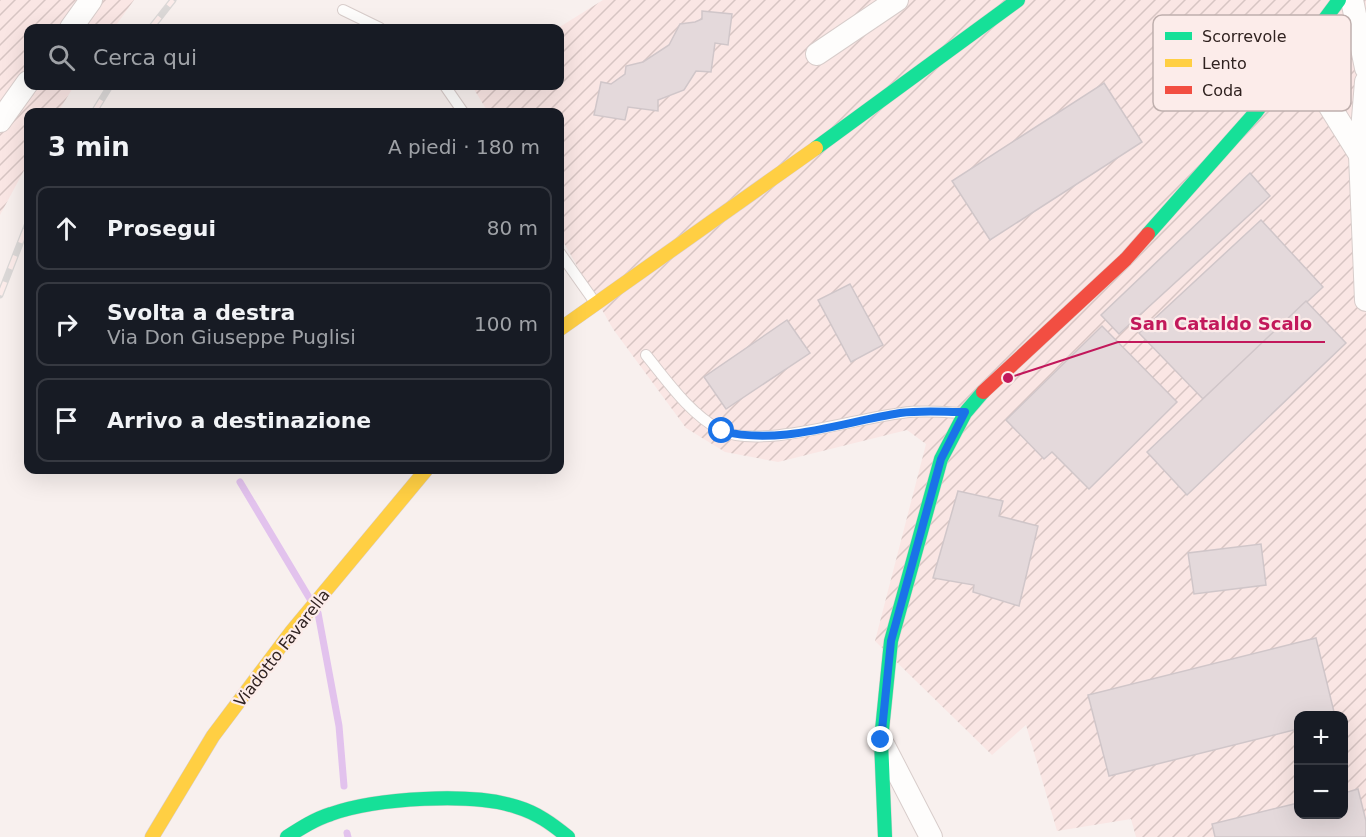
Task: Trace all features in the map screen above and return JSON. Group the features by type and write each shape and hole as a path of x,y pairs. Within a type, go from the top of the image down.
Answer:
{"street":[{"path":"74,24 91,0"},
{"path":"817,54 897,0"},
{"path":"564,326 842,130 1018,0"},
{"path":"1328,15 1339,0"},
{"path":"1352,0 1366,68"},
{"path":"1366,82 1360,155 1366,300"},
{"path":"0,121 24,88"},
{"path":"885,837 881,740 891,641 941,459 965,412 1022,351 1126,259 1257,111"},
{"path":"1333,111 1360,155"},
{"name":"Viadotto Favarella","path":"152,837 213,736 292,631 423,474"},
{"path":"881,740 931,837"},
{"path":"287,837 302,826 335,811 363,804 472,798 495,801 537,814 568,837"},
{"path":"313,837 335,811"}],"lane":[{"path":"343,10 372,24"},
{"path":"448,90 460,108"},
{"path":"564,259 595,303"},
{"path":"646,355 680,397 702,419 722,431 746,437 773,436 904,412 965,412"}],"shaded area":[{"path":"0,0 134,0 117,24 24,24 24,90 72,90 60,108 24,108 24,170 0,215"},
{"path":"603,0 1366,0 1366,837 1136,837 1131,819 1057,831 1026,725 992,755 875,641 926,444 907,430 778,462 725,452 686,428 613,329 564,243 564,108 486,108 474,90 564,90 564,24"}],"building":[{"path":"702,11 732,14 728,45 715,43 711,72 696,71 684,90 658,100 658,111 628,107 625,120 594,115 601,82 611,84 625,74 626,66 643,62 669,45 680,24 702,19"},
{"path":"1104,83 1142,142 990,240 952,181"},
{"path":"1250,173 1270,196 1119,334 1101,315"},
{"path":"1261,220 1323,287 1203,399 1139,333"},
{"path":"850,284 883,345 851,362 818,300"},
{"path":"1306,301 1346,343 1187,495 1147,452"},
{"path":"787,320 810,353 726,409 704,377"},
{"path":"1102,326 1177,402 1089,489 1052,452 1044,459 1006,420"},
{"path":"958,491 1003,501 999,516 1038,526 1019,606 973,592 974,585 933,578"},
{"path":"1261,544 1266,585 1194,594 1188,553"},
{"path":"1316,638 1334,711 1294,711 1294,730 1109,776 1088,695"},
{"path":"1358,789 1366,821 1366,837 1215,837 1212,824 1294,804 1294,819 1348,819 1348,792"}],"waterway":[{"path":"240,482 310,599"},
{"path":"318,613 339,726 344,786"},
{"path":"347,833 348,837"}],"railway":[{"path":"154,24 173,0"},
{"path":"96,108 108,90"},
{"path":"0,295 24,233"}],"traffic: fast":[{"path":"816,148 1018,0"},
{"path":"1328,15 1339,0"},
{"path":"1148,234 1257,111"},
{"path":"885,837 881,740 891,641 941,459 965,413 983,392"},
{"path":"287,837 319,818 350,808 398,801 450,798 498,802 517,807 544,819 568,837"}],"traffic: slow":[{"path":"564,326 816,148"},
{"path":"152,837 213,736 292,631 423,474"}],"traffic: jam":[{"path":"983,392 1126,259 1148,234"}],"place":[{"name":"San Cataldo Scalo","path":"1008,378"}],"route":[{"path":"722,431 746,437 773,436 904,412 965,412 941,459 891,641 881,740"}]}
